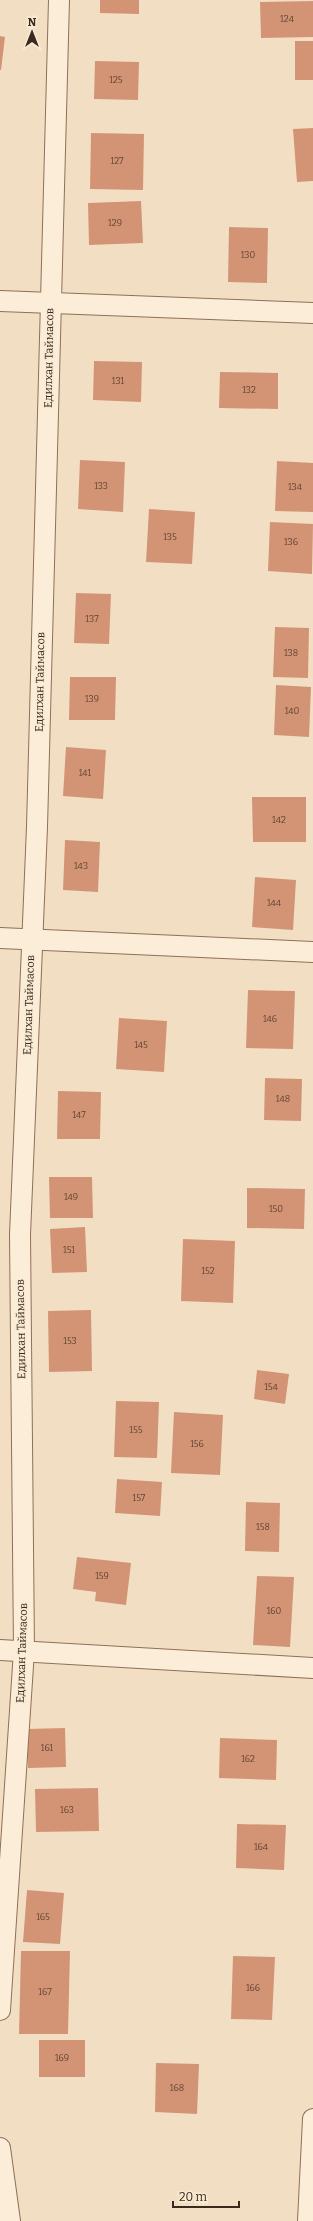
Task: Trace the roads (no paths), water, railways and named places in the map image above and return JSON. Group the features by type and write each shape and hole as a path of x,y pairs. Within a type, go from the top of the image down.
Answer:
{"street":[{"name":"Едилхан Таймасов","path":"0,2010 24,1651 20,1235 32,939 59,0"},
{"path":"0,301 313,313"},
{"path":"0,938 313,952"},
{"path":"0,1650 313,1668"},
{"path":"308,2221 313,2119"},
{"path":"0,2148 10,2221"}]}
